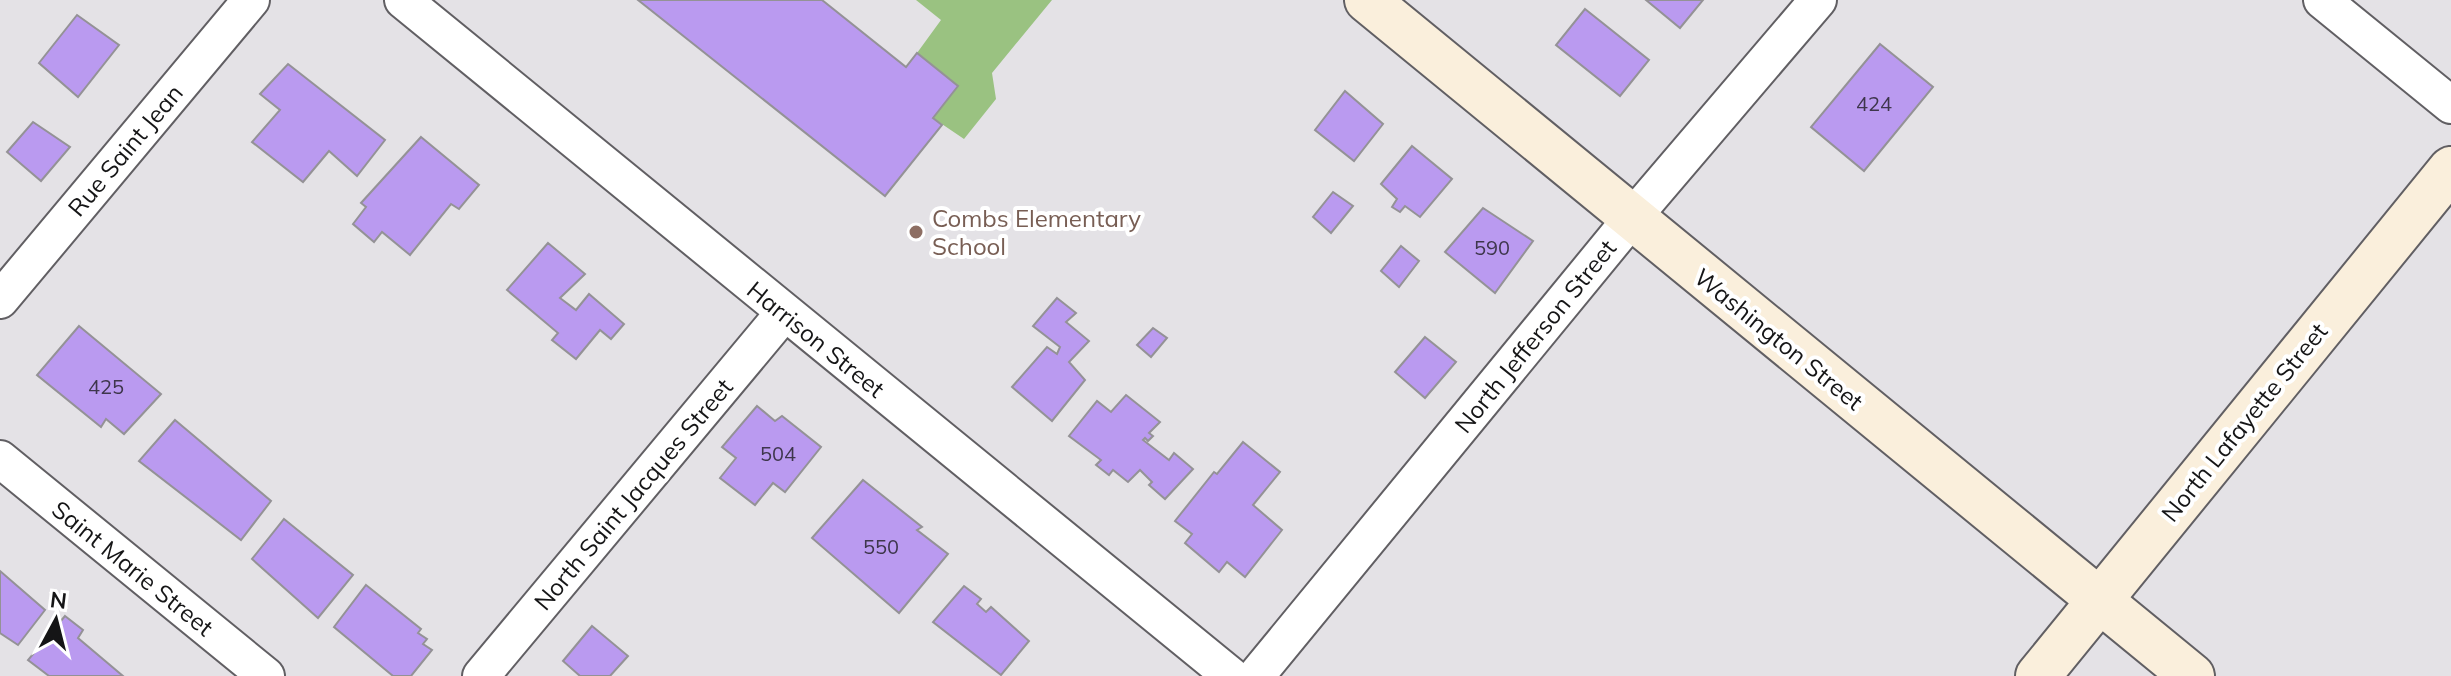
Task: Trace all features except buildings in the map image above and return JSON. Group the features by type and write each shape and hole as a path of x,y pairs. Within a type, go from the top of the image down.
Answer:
{"main road":[{"name":"Washington Street","path":"1367,0 2192,676"},
{"name":"North Lafayette Street","path":"2038,676 2451,169"}],"street":[{"name":"Rue Saint Jean","path":"0,300 251,0"},
{"name":"Harrison Street","path":"403,0 1231,676"},
{"name":"North Jefferson Street","path":"1256,676 1632,218 1818,0"},
{"path":"2322,0 2451,105"},
{"name":"North Saint Jacques Street","path":"481,676 784,313"},
{"name":"Saint Marie Street","path":"0,459 266,676"}],"green space":[{"path":"916,0 1052,0 992,73 996,99 964,139 933,118 958,86 917,53 941,20"}],"place":[{"name":"Combs Elementary School","path":"916,232"}]}
